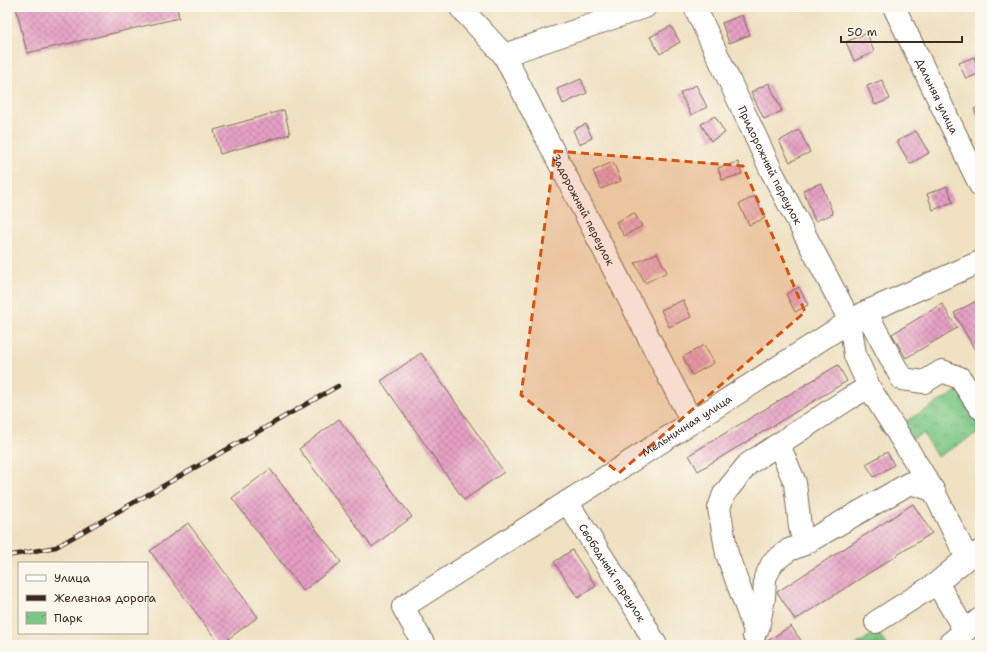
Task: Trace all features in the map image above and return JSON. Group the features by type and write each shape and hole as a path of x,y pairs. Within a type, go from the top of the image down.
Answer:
{"street":[{"name":"Задорожный переулок","path":"460,7 504,55 692,422"},
{"path":"504,55 645,7"},
{"name":"Придорожный переулок","path":"695,7 772,172 858,316 902,379 924,382 942,371 960,378 980,408"},
{"name":"Дальняя улица","path":"894,7 980,185"},
{"name":"Мельничная улица","path":"424,645 403,607 858,316 980,262"},
{"path":"858,316 855,355 869,387 973,555 937,583 876,622"},
{"path":"753,638 727,554 719,508 724,494 748,464 869,387"},
{"path":"779,445 795,483 800,527 804,544"},
{"path":"753,638 758,628 764,598 765,578 773,562 789,550 804,544 910,483 933,490"},
{"name":"Свободный переулок","path":"567,502 637,612 656,645"},
{"path":"937,583 973,625 949,645"}],"highlighted area":[{"path":"555,151 743,166 805,312 619,473 521,395"}],"green space":[{"path":"959,390 980,426 980,432 937,457 923,433 912,439 903,423"},
{"path":"877,631 887,645 856,645"}],"building":[{"path":"16,7 177,7 179,18 27,53"},
{"path":"742,15 750,35 729,43 722,23"},
{"path":"671,26 680,42 660,54 650,37"},
{"path":"867,33 874,52 854,61 846,42"},
{"path":"974,57 980,73 966,79 959,63"},
{"path":"581,79 587,93 563,104 557,89"},
{"path":"882,80 890,99 875,105 867,86"},
{"path":"769,83 782,111 764,119 751,92"},
{"path":"696,85 707,107 691,115 680,93"},
{"path":"980,106 980,121 974,109"},
{"path":"284,110 290,134 220,154 214,130"},
{"path":"715,116 725,133 711,141 701,124"},
{"path":"586,124 592,138 579,144 573,130"},
{"path":"799,130 810,152 790,162 779,141"},
{"path":"916,131 929,153 910,164 897,141"},
{"path":"613,162 621,181 601,189 593,171"},
{"path":"738,162 742,174 722,180 718,168"},
{"path":"821,183 833,214 815,221 803,190"},
{"path":"947,186 953,202 933,210 927,194"},
{"path":"755,196 765,218 749,225 739,204"},
{"path":"634,213 642,226 624,236 616,222"},
{"path":"657,253 667,272 645,283 635,263"},
{"path":"799,287 808,305 795,312 786,294"},
{"path":"980,299 980,359 954,313"},
{"path":"683,300 691,317 669,327 661,310"},
{"path":"942,304 957,328 906,358 892,334"},
{"path":"704,345 714,363 692,375 683,357"},
{"path":"421,353 504,472 464,500 381,381"},
{"path":"838,365 847,381 698,471 689,455"},
{"path":"339,419 412,517 372,547 299,449"},
{"path":"887,452 894,465 874,477 866,464"},
{"path":"270,469 341,562 303,591 232,498"},
{"path":"913,504 932,533 795,620 777,592"},
{"path":"188,523 258,617 220,645 150,551"},
{"path":"572,550 596,586 578,598 554,562"},
{"path":"791,626 804,645 761,645"}],"railway":[{"path":"7,556 56,547 338,386"}]}
